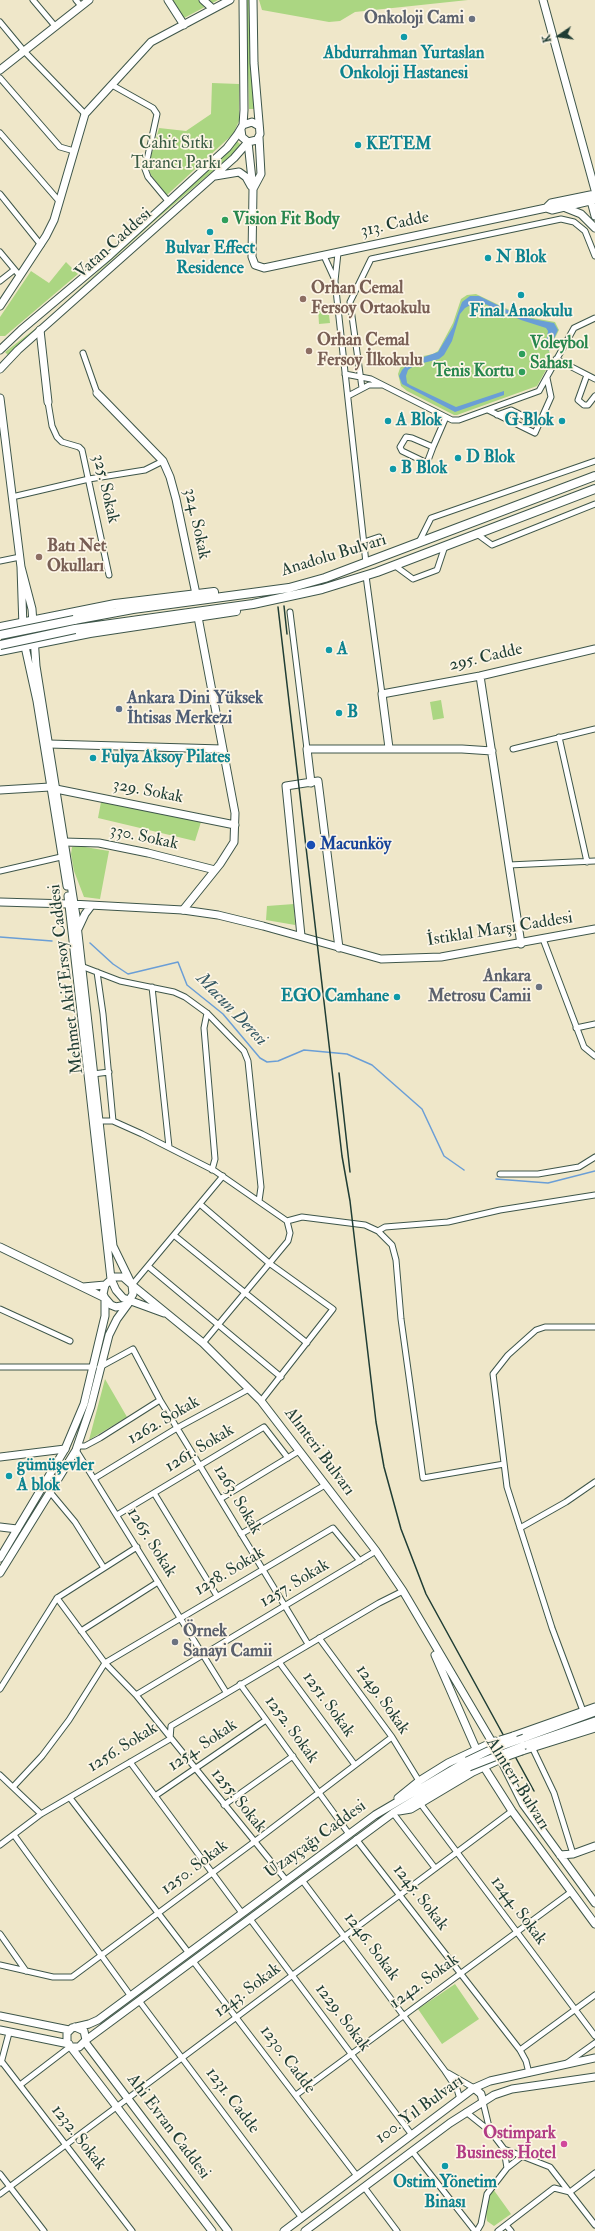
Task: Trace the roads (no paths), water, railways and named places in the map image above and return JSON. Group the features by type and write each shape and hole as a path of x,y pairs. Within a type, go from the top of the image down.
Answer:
{"main road":[{"path":"0,70 89,0"},
{"path":"168,0 184,24"},
{"path":"203,0 213,9"},
{"path":"0,306 41,245 54,220 85,114 151,42 230,0"},
{"path":"243,0 245,98 242,137 248,142"},
{"path":"253,0 254,57 259,126 261,131 259,137"},
{"path":"543,0 593,195 595,216"},
{"path":"242,128 252,122 259,126"},
{"name":"Vatan Caddesi","path":"0,350 21,330 110,255 227,148 242,128"},
{"name":"Vatan Caddesi","path":"0,369 40,330 234,158 248,142 254,142 259,137"},
{"name":"313. Cadde","path":"253,190 261,174 259,137"},
{"name":"313. Cadde","path":"248,142 253,190 252,257 255,265 264,268 546,208 552,210 564,207 593,195"},
{"path":"213,176 239,172 246,177 253,190"},
{"name":"313. Cadde","path":"546,208 551,203 593,195"},
{"path":"564,207 582,214 595,228"},
{"path":"40,330 48,402"},
{"path":"0,340 9,342"},
{"path":"97,393 163,461"},
{"path":"0,398 21,567"},
{"name":"324. Sokak","path":"163,461 174,492 196,594"},
{"name":"Anadolu Bulvarı","path":"0,635 140,608 289,588 366,564 595,476"},
{"name":"Anadolu Bulvarı","path":"0,645 75,629 276,600 366,576 595,489"},
{"name":"Mehmet Akif Ersoy Caddesi","path":"21,567 34,620 36,666 49,744 61,857 73,915 108,1263 111,1279 116,1290 130,1302"},
{"name":"Mehmet Akif Ersoy Caddesi","path":"21,567 24,645 37,700 64,842 71,904"},
{"path":"0,627 115,604 266,587 272,590"},
{"path":"0,651 58,639 239,610 276,600"},
{"path":"53,616 52,628 58,639"},
{"path":"183,910 215,870 234,842 235,813 198,617"},
{"name":"295. Cadde","path":"382,694 480,676 595,649"},
{"path":"480,676 521,944"},
{"path":"382,694 389,748"},
{"path":"49,744 222,749"},
{"path":"311,783 308,749 389,748 492,751"},
{"path":"301,936 286,786 318,782 339,948"},
{"name":"329. Sokak","path":"0,790 53,788 234,825"},
{"name":"330. Sokak","path":"64,842 99,843 148,853 215,870"},
{"name":"İstiklal Marşı Caddesi","path":"0,902 183,910 242,920 381,959 442,957 521,944 595,929"},
{"path":"78,929 84,914 90,906"},
{"path":"73,915 84,914"},
{"name":"Mehmet Akif Ersoy Caddesi","path":"73,915 78,929 113,1246 132,1285"},
{"path":"0,1247 105,1298 116,1307 126,1305 130,1302"},
{"name":"Mehmet Akif Ersoy Caddesi","path":"105,1298 108,1263"},
{"path":"83,1287 105,1285 111,1279 123,1277 132,1285 133,1294 130,1302 104,1338"},
{"name":"Alınteri Bulvarı","path":"132,1285 203,1344 261,1401 376,1551 403,1591 492,1742 522,1804 595,1903"},
{"path":"0,1573 77,1448 91,1406 97,1367 104,1338 105,1298"},
{"name":"Alınteri Bulvarı","path":"130,1302 168,1314"},
{"path":"0,1558 65,1450 97,1367"},
{"path":"0,1457 77,1448"},
{"path":"0,1527 25,1533"},
{"name":"Alınteri Bulvarı","path":"423,1627 484,1767 512,1811 595,1924"},
{"path":"390,1805 419,1781 476,1748 595,1707"},
{"name":"Uzayçağı Caddesi","path":"523,1744 595,1712"},
{"name":"Uzayçağı Caddesi","path":"0,2016 72,2029 98,2020 188,1952 390,1805 468,1764 523,1744 595,1721"},
{"path":"393,1813 411,1809 484,1767 508,1756 523,1744 532,1747 594,1728 595,1736"},
{"name":"Uzayçağı Caddesi","path":"85,2041 140,2002 356,1839 468,1764"},
{"path":"560,1855 573,1854 595,1846"},
{"path":"566,1863 573,1854"},
{"path":"0,2030 10,2033 71,2046 79,2047 85,2041 84,2031 72,2029 66,2036 71,2046"},
{"name":"Ahi Evran Caddesi","path":"85,2041 228,2231"},
{"name":"Ahi Evran Caddesi","path":"71,2046 212,2231"},
{"name":"100. Yıl Bulvarı","path":"284,2231 474,2088 490,2081 595,2058"},
{"name":"100. Yıl Bulvarı","path":"308,2230 412,2151 466,2112 494,2095 512,2089 595,2076"},
{"path":"474,2088 481,2094 483,2102"},
{"path":"460,2099 466,2112"}],"street":[{"path":"33,0 55,26"},
{"path":"76,0 81,6"},
{"path":"0,22 24,51 85,114"},
{"path":"0,78 60,147 74,151"},
{"path":"112,85 153,108 157,114 145,169 148,177 168,201"},
{"path":"0,133 60,201"},
{"path":"0,194 41,245"},
{"path":"362,388 350,302 371,259 561,219 574,222 585,231 595,256"},
{"path":"0,252 20,276"},
{"path":"338,253 335,281 366,564"},
{"path":"324,256 335,281"},
{"path":"0,281 14,270"},
{"path":"345,374 371,379 446,417 459,420 539,391 574,328 593,321"},
{"path":"82,353 97,393"},
{"path":"556,359 595,379"},
{"path":"587,375 578,400 584,406 588,405 595,396"},
{"path":"488,410 535,433 551,397 546,378"},
{"path":"348,396 362,388 382,385"},
{"name":"325. Sokak","path":"48,402 52,426 59,440 79,447 82,450 109,575"},
{"path":"497,415 511,410 539,424"},
{"path":"434,447 406,437 400,447 402,451 427,463 434,447 446,417"},
{"path":"12,497 89,479 145,470 163,461"},
{"path":"418,544 431,518 595,461"},
{"path":"477,534 492,545 534,530 540,524 595,504"},
{"path":"364,542 380,537"},
{"path":"394,565 413,579 437,570 445,546"},
{"path":"0,561 20,557"},
{"path":"366,576 382,694"},
{"path":"290,612 308,749"},
{"path":"513,749 595,728"},
{"path":"559,737 587,862"},
{"path":"0,871 61,857"},
{"path":"509,865 595,861"},
{"path":"543,939 584,1047 595,1056"},
{"path":"82,966 120,981 180,994 207,1013 242,1049 247,1057 261,1187 259,1201"},
{"path":"97,972 113,1121"},
{"path":"152,987 169,1147"},
{"path":"207,1013 204,1028 215,1159 212,1170"},
{"path":"576,1028 595,1024"},
{"path":"93,1074 108,1072"},
{"path":"98,1121 113,1121 169,1147 223,1176 287,1221 290,1232 288,1241 217,1325 203,1344"},
{"path":"500,1174 538,1174 580,1167 595,1157"},
{"path":"132,1285 175,1236 223,1176"},
{"path":"378,1231 385,1228 448,1222 500,1210 595,1195"},
{"path":"200,1205 270,1263 333,1309 261,1401"},
{"path":"287,1221 302,1217 365,1225 378,1231 392,1246 396,1260 401,1319 423,1478 504,1464"},
{"path":"175,1236 307,1343"},
{"path":"149,1267 281,1377"},
{"path":"0,1310 70,1341"},
{"path":"583,1711 552,1628 506,1487 493,1374 508,1355 536,1330 545,1328 595,1327"},
{"name":"1263. Sokak","path":"97,1367 133,1350 160,1400 308,1644"},
{"path":"0,1367 97,1367"},
{"name":"1262. Sokak","path":"95,1478 177,1428 249,1388"},
{"path":"77,1448 85,1446 100,1438 160,1400"},
{"name":"1261. Sokak","path":"117,1515 264,1427 288,1458"},
{"name":"1265. Sokak","path":"77,1448 226,1692"},
{"path":"220,1499 299,1451"},
{"path":"520,1528 566,1502 595,1482"},
{"path":"241,1534 325,1485"},
{"path":"50,1492 71,1517 104,1568"},
{"path":"154,1492 217,1596"},
{"name":"1258. Sokak","path":"105,1663 332,1528 360,1561"},
{"path":"0,1689 57,1598 137,1547"},
{"name":"1257. Sokak","path":"136,1695 376,1551"},
{"path":"81,1631 158,1582"},
{"name":"1256. Sokak","path":"0,1845 41,1814 170,1739 171,1726 308,1644 379,1603 403,1591"},
{"path":"57,1598 105,1663 136,1695"},
{"name":"1249. Sokak","path":"319,1638 392,1737 419,1781"},
{"name":"1251. Sokak","path":"279,1662 355,1765"},
{"path":"13,1787 42,1756 69,1720 105,1663"},
{"name":"1252. Sokak","path":"240,1684 349,1834"},
{"name":"1255. Sokak","path":"136,1695 194,1769 286,1880"},
{"name":"1254. Sokak","path":"155,1796 266,1720"},
{"name":"1250. Sokak","path":"0,1965 53,1977 72,1977 392,1737"},
{"path":"532,1747 554,1793 573,1854"},
{"path":"224,1806 293,1756"},
{"path":"130,1762 242,1913"},
{"path":"0,1775 41,1814"},
{"path":"70,1798 188,1952"},
{"name":"1244. Sokak","path":"420,1803 595,2036"},
{"name":"1243. Sokak","path":"0,2194 512,1811"},
{"path":"393,1813 435,1868"},
{"path":"14,1835 130,1995"},
{"name":"1245. Sokak","path":"356,1839 520,2050 526,2061 529,2073"},
{"name":"1246. Sokak","path":"302,1880 445,2071 457,2089 460,2099"},
{"name":"1242. Sokak","path":"296,2095 571,1892"},
{"name":"1229. Sokak","path":"250,1919 412,2135"},
{"path":"0,1934 26,1971"},
{"name":"1230. Cadde","path":"194,1961 357,2176"},
{"path":"520,2050 595,1994"},
{"name":"1231. Cadde","path":"140,2002 302,2218"},
{"path":"1,2063 10,2033"},
{"path":"563,2066 595,2043"},
{"path":"20,2085 71,2046"},
{"name":"1232. Sokak","path":"1,2063 20,2085 132,2231"},
{"name":"1246. Sokak","path":"445,2071 458,2081 474,2088"},
{"path":"483,2102 491,2132"},
{"path":"466,2112 491,2132 504,2149 550,2168 595,2225"},
{"path":"504,2149 507,2168"},
{"path":"412,2151 476,2231 481,2224 487,2194 507,2168 521,2157"},
{"path":"570,2192 595,2173"},
{"path":"0,2174 44,2231"},
{"path":"364,2187 398,2231"},
{"path":"498,2231 554,2188 570,2192"},
{"path":"506,2225 511,2231"}],"water":[{"path":"470,296 479,296 522,317 554,323 558,330 548,351 546,342 548,331 546,328 521,320 485,304 474,303 465,308 460,314 452,341 444,355 439,359 415,365 408,370 406,376 407,383 410,385 456,407 504,391 504,395 455,412 402,384 399,376 402,370 410,362 438,352 453,327 462,302"}],"waterway":[{"name":"Macun Deresi","path":"0,937 52,941"},
{"name":"Macun Deresi","path":"90,943 113,964 128,974 178,962 187,985 223,1014 260,1058 267,1062 278,1061 304,1050 347,1054 372,1065 422,1109 444,1156 464,1170"},
{"name":"Macun Deresi","path":"496,1179 548,1183 595,1171"}],"railway":[{"path":"284,606 287,634"},
{"path":"278,607 342,1156 350,1201 376,1422 384,1467 401,1529 426,1594 534,1791"},
{"path":"339,1073 350,1172"}],"place":[{"name":"Onkoloji Cami","path":"472,19"},
{"name":"Abdurrahman Yurtaslan Onkoloji Hastanesi","path":"404,37"},
{"name":"KETEM","path":"358,145"},
{"name":"Vision Fit Body","path":"225,220"},
{"name":"Bulvar Effect Residence","path":"210,232"},
{"name":"N Blok","path":"488,258"},
{"name":"Final Anaokulu","path":"521,295"},
{"name":"Orhan Cemal Fersoy Ortaokulu","path":"303,299"},
{"name":"Orhan Cemal Fersoy İlkokulu","path":"309,351"},
{"name":"Voleybol Sahası","path":"522,354"},
{"name":"Tenis Kortu","path":"522,372"},
{"name":"A Blok","path":"388,421"},
{"name":"G Blok","path":"562,421"},
{"name":"D Blok","path":"458,458"},
{"name":"B Blok","path":"393,469"},
{"name":"Batı Net Okulları","path":"39,557"},
{"name":"A","path":"329,650"},
{"name":"Ankara Dini Yüksek İhtisas Merkezi","path":"119,709"},
{"name":"B","path":"339,713"},
{"name":"Fulya Aksoy Pilates","path":"93,758"},
{"name":"Macunköy","path":"311,845"},
{"name":"Ankara Metrosu Camii","path":"539,987"},
{"name":"EGO Camhane","path":"397,997"},
{"name":"gümüşevler A blok","path":"9,1476"},
{"name":"Örnek Sanayi Camii","path":"175,1642"},
{"name":"Ostimpark Business Hotel","path":"564,2144"},
{"name":"Ostim Yönetim Binası","path":"445,2166"}],"park label":[{"name":"Cahit Sıtkı Tarancı Parkı","path":"176,154"}]}
